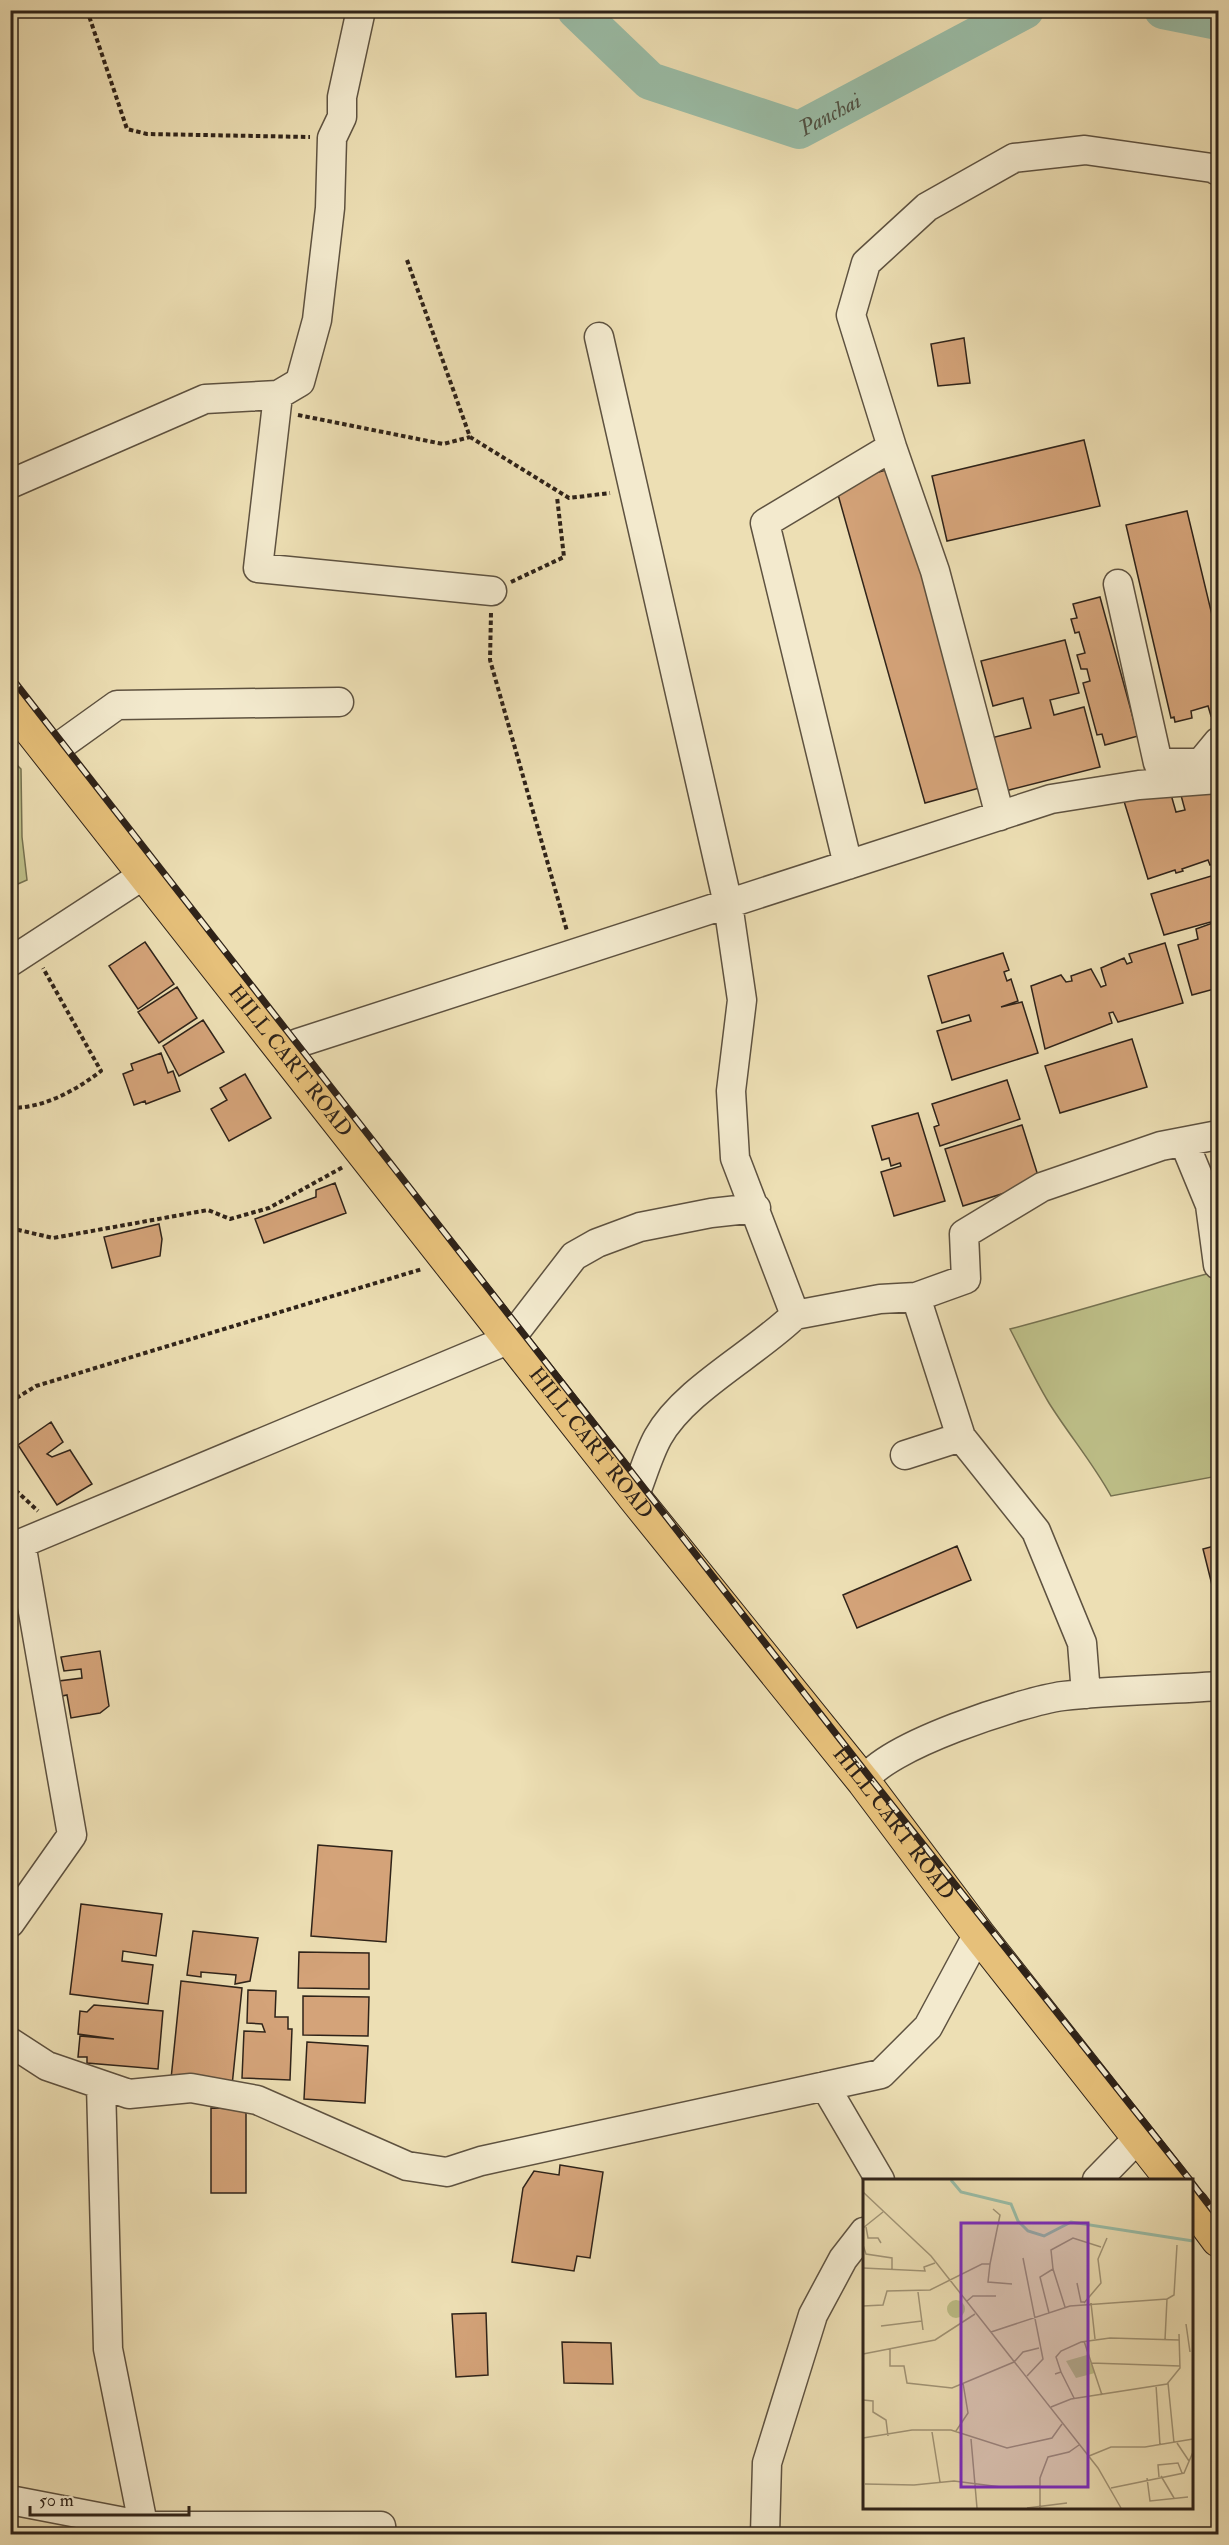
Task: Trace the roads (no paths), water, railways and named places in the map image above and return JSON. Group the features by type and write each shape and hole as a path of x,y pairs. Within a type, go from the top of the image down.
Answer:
{"highway":[{"name":"HILL CART ROAD","path":"10,705 634,1497 864,1782 978,1934 1171,2179"},
{"path":"1193,2208 1218,2240"}],"street":[{"path":"361,10 342,97 342,117 332,138 330,208 317,320 300,382 277,403 258,568 492,591"},
{"path":"1000,816 935,571 892,447 851,315 866,263 927,207 1014,158 1085,150 1212,168 1218,171"},
{"path":"599,337 728,904 742,1000 731,1091 735,1158 756,1208 768,1250 795,1315"},
{"path":"10,484 205,399 277,403"},
{"path":"848,865 765,523 892,447"},
{"path":"1118,584 1158,763 1206,766"},
{"path":"50,753 117,705 339,702"},
{"path":"285,1053 298,1043 1051,799 1140,785 1206,766"},
{"path":"21,954 145,874"},
{"path":"634,1497 658,1437 682,1405 772,1337 795,1315 880,1299 916,1297 966,1279 964,1234 1042,1187 1161,1146 1218,1135"},
{"path":"1184,1142 1210,1205 1218,1265"},
{"path":"10,1923 72,1835 16,1546 510,1339 574,1256 597,1243 640,1227 711,1213 756,1208"},
{"path":"916,1297 961,1437 1036,1531 1082,1642 1086,1694"},
{"path":"905,1455 961,1437"},
{"path":"864,1782 868,1775 903,1751 946,1729 1060,1696 1218,1686"},
{"path":"10,2042 47,2066 129,2094 191,2088 257,2100 407,2166 447,2172 481,2161 881,2074 928,2026 978,1934"},
{"path":"101,2085 108,2349 145,2530"},
{"path":"825,2086 879,2179"},
{"path":"1099,2179 1138,2137"},
{"path":"765,2535 767,2463 813,2315 843,2259 863,2233"},
{"path":"10,2500 145,2530 381,2526 382,2535"}],"waterway":[{"name":"Panchai","path":"576,10 650,81 799,130 1025,10"},
{"name":"Panchai","path":"1163,10 1218,21"}],"railway":[{"path":"10,676 868,1775 1189,2179"},
{"path":"1193,2184 1218,2217"}]}
